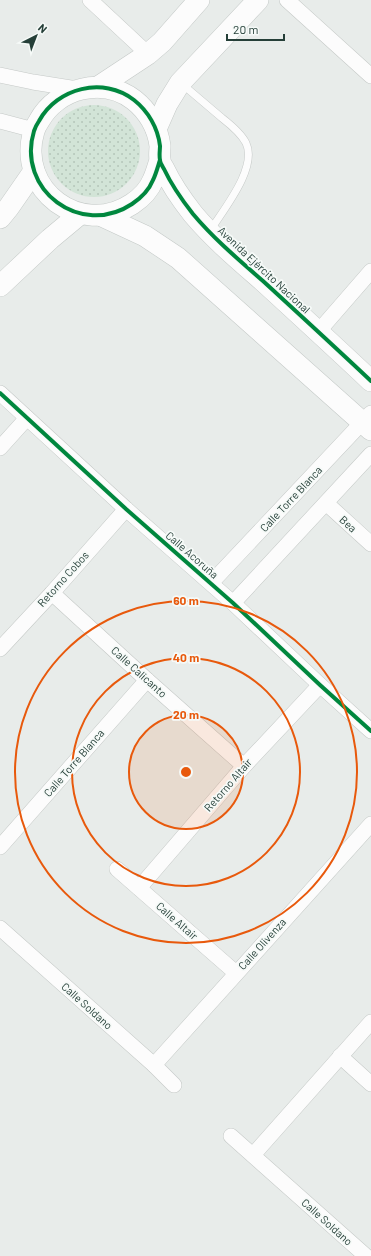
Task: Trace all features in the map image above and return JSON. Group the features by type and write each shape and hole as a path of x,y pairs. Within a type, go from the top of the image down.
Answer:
{"street":[{"path":"90,0 148,54"},
{"path":"98,87 148,54 162,42 199,0"},
{"path":"156,129 166,104 180,83 258,0"},
{"path":"287,0 371,76"},
{"path":"0,75 78,89 98,87 116,90 133,99 147,112 156,129 160,144 160,160 153,181 140,198 122,210 102,216"},
{"path":"78,89 59,98 44,112 34,130 31,150 34,170 44,190 60,205 80,214 102,216 144,236 178,258 368,422"},
{"path":"0,121 34,130"},
{"name":"Avenida Ejército Nacional","path":"160,160 177,193 194,215 225,246 371,380"},
{"path":"0,218 9,208 34,170"},
{"path":"0,286 50,239 80,214"},
{"path":"318,332 371,271"},
{"name":"Calle Acoruña","path":"0,393 126,509 233,603 371,731"},
{"path":"0,448 27,418"},
{"name":"Calle Torre Blanca","path":"211,583 368,422"},
{"path":"233,603 371,454"},
{"name":"Bea","path":"326,503 371,544"},
{"name":"Retorno Cobos","path":"0,649 126,509"},
{"name":"Calle Calicanto","path":"52,593 244,766"},
{"name":"Calle Torre Blanca","path":"0,846 147,680"},
{"name":"Retorno Altair","path":"139,888 244,766 320,685"},
{"name":"Calle Olivenza","path":"154,1065 371,824"},
{"name":"Calle Altair","path":"117,869 236,973"},
{"name":"Calle Soldano","path":"0,928 154,1065 174,1085"},
{"path":"253,1155 371,1022"},
{"path":"340,1056 371,1084"},
{"name":"Calle Soldano","path":"231,1136 366,1256"}],"lane":[{"path":"180,83 242,136 248,151 246,170 236,191 210,231"}],"green space":[{"path":"94,105 112,108 127,118 137,133 140,151 137,169 127,184 112,194 94,197 76,194 61,184 51,169 48,151 51,133 61,118 76,108"}],"cycle path":[{"path":"160,160 151,184 142,196 132,204 112,213 93,215 74,211 57,202 44,189 35,172 31,152 34,131 38,122 57,100 82,89 95,87 109,89 122,93 134,100 144,109 152,120 159,139 161,164 181,198 193,214 227,249 371,381"},
{"path":"0,393 126,509 233,603 371,731"}]}
